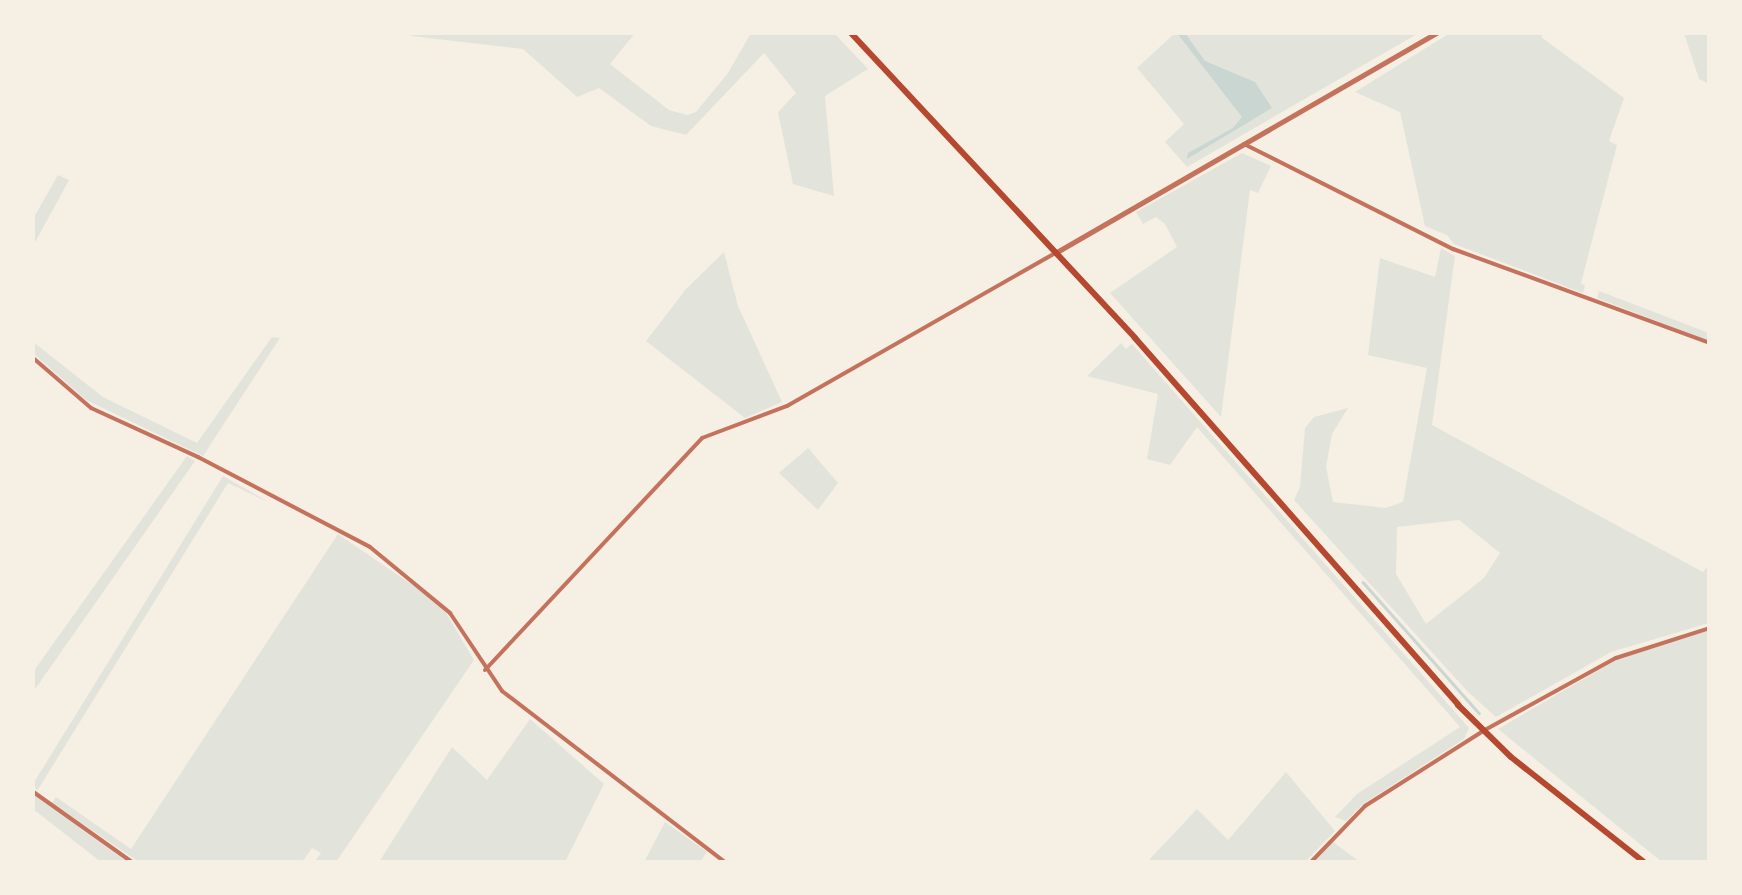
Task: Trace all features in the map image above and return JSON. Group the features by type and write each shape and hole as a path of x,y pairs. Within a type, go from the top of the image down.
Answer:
{"main road":[{"path":"850,32 1056,252 1483,731 1644,862"}],"street":[{"path":"485,670 702,438 786,406 1438,32"},
{"path":"1244,144 1454,249 1710,343"},
{"path":"32,357 92,408 198,457 370,547 432,594 460,627 500,689 560,739 725,862"},
{"path":"1311,862 1365,806 1483,731 1616,658 1710,628"},
{"path":"32,791 132,862"}],"shaded area":[{"path":"413,32 635,33 610,64 669,110 687,115 696,112 728,73 751,33 834,33 868,69 825,96 834,196 793,184 778,112 796,93 764,53 686,135 651,126 599,88 577,97 523,49 411,36"},
{"path":"1175,33 1419,33 1187,167 1165,142 1184,124 1137,68"},
{"path":"1177,33 1185,33 1205,61 1255,82 1272,108 1187,159 1188,153 1233,128 1242,117"},
{"path":"1450,33 1545,33 1541,37 1624,98 1609,141 1617,145 1581,283 1585,286 1583,293 1454,244 1447,235 1425,226 1400,112 1355,92"},
{"path":"1684,33 1709,33 1709,84 1699,79"},
{"path":"1242,153 1271,166 1258,193 1250,190 1221,417 1110,293 1177,247 1165,224 1156,217 1143,224 1136,212"},
{"path":"58,175 69,180 33,246 33,219"},
{"path":"1441,248 1455,256 1432,425 1703,572 1709,564 1709,623 1611,652 1496,717 1468,692 1294,500 1300,487 1305,428 1314,417 1348,408 1332,434 1326,467 1333,502 1386,508 1403,502 1427,368 1368,355 1380,258 1435,277","holes":["1459,520 1500,553 1484,578 1426,624 1396,574 1397,527"]},
{"path":"724,252 738,306 782,402 745,418 646,341 686,289"},
{"path":"1599,291 1709,333 1709,341 1597,298"},
{"path":"272,337 280,338 203,456 86,400 33,353 32,341 103,397 197,443"},
{"path":"1121,343 1126,349 1132,344 1469,728 1464,739 1363,804 1346,821 1335,817 1357,794 1460,727 1197,427 1170,465 1147,459 1158,394 1087,376"},
{"path":"808,448 838,483 818,510 779,473"},
{"path":"187,456 195,461 33,692 33,672"},
{"path":"223,476 272,504 228,483 37,791 33,784"},
{"path":"338,534 430,597 446,613 474,660 336,862 314,862 321,853 312,848 302,862 139,862 52,803 56,797 131,849"},
{"path":"1709,630 1709,862 1662,862 1498,729 1616,660"},
{"path":"530,719 604,784 565,862 379,862 452,747 487,780"},
{"path":"1286,772 1335,831 1305,862 1147,862 1197,809 1228,840"},
{"path":"32,794 127,862 101,862 33,809"},
{"path":"665,822 707,852 700,862 644,862"},
{"path":"1333,842 1360,862 1314,862"}],"waterway":[{"path":"1363,582 1479,713"}]}
